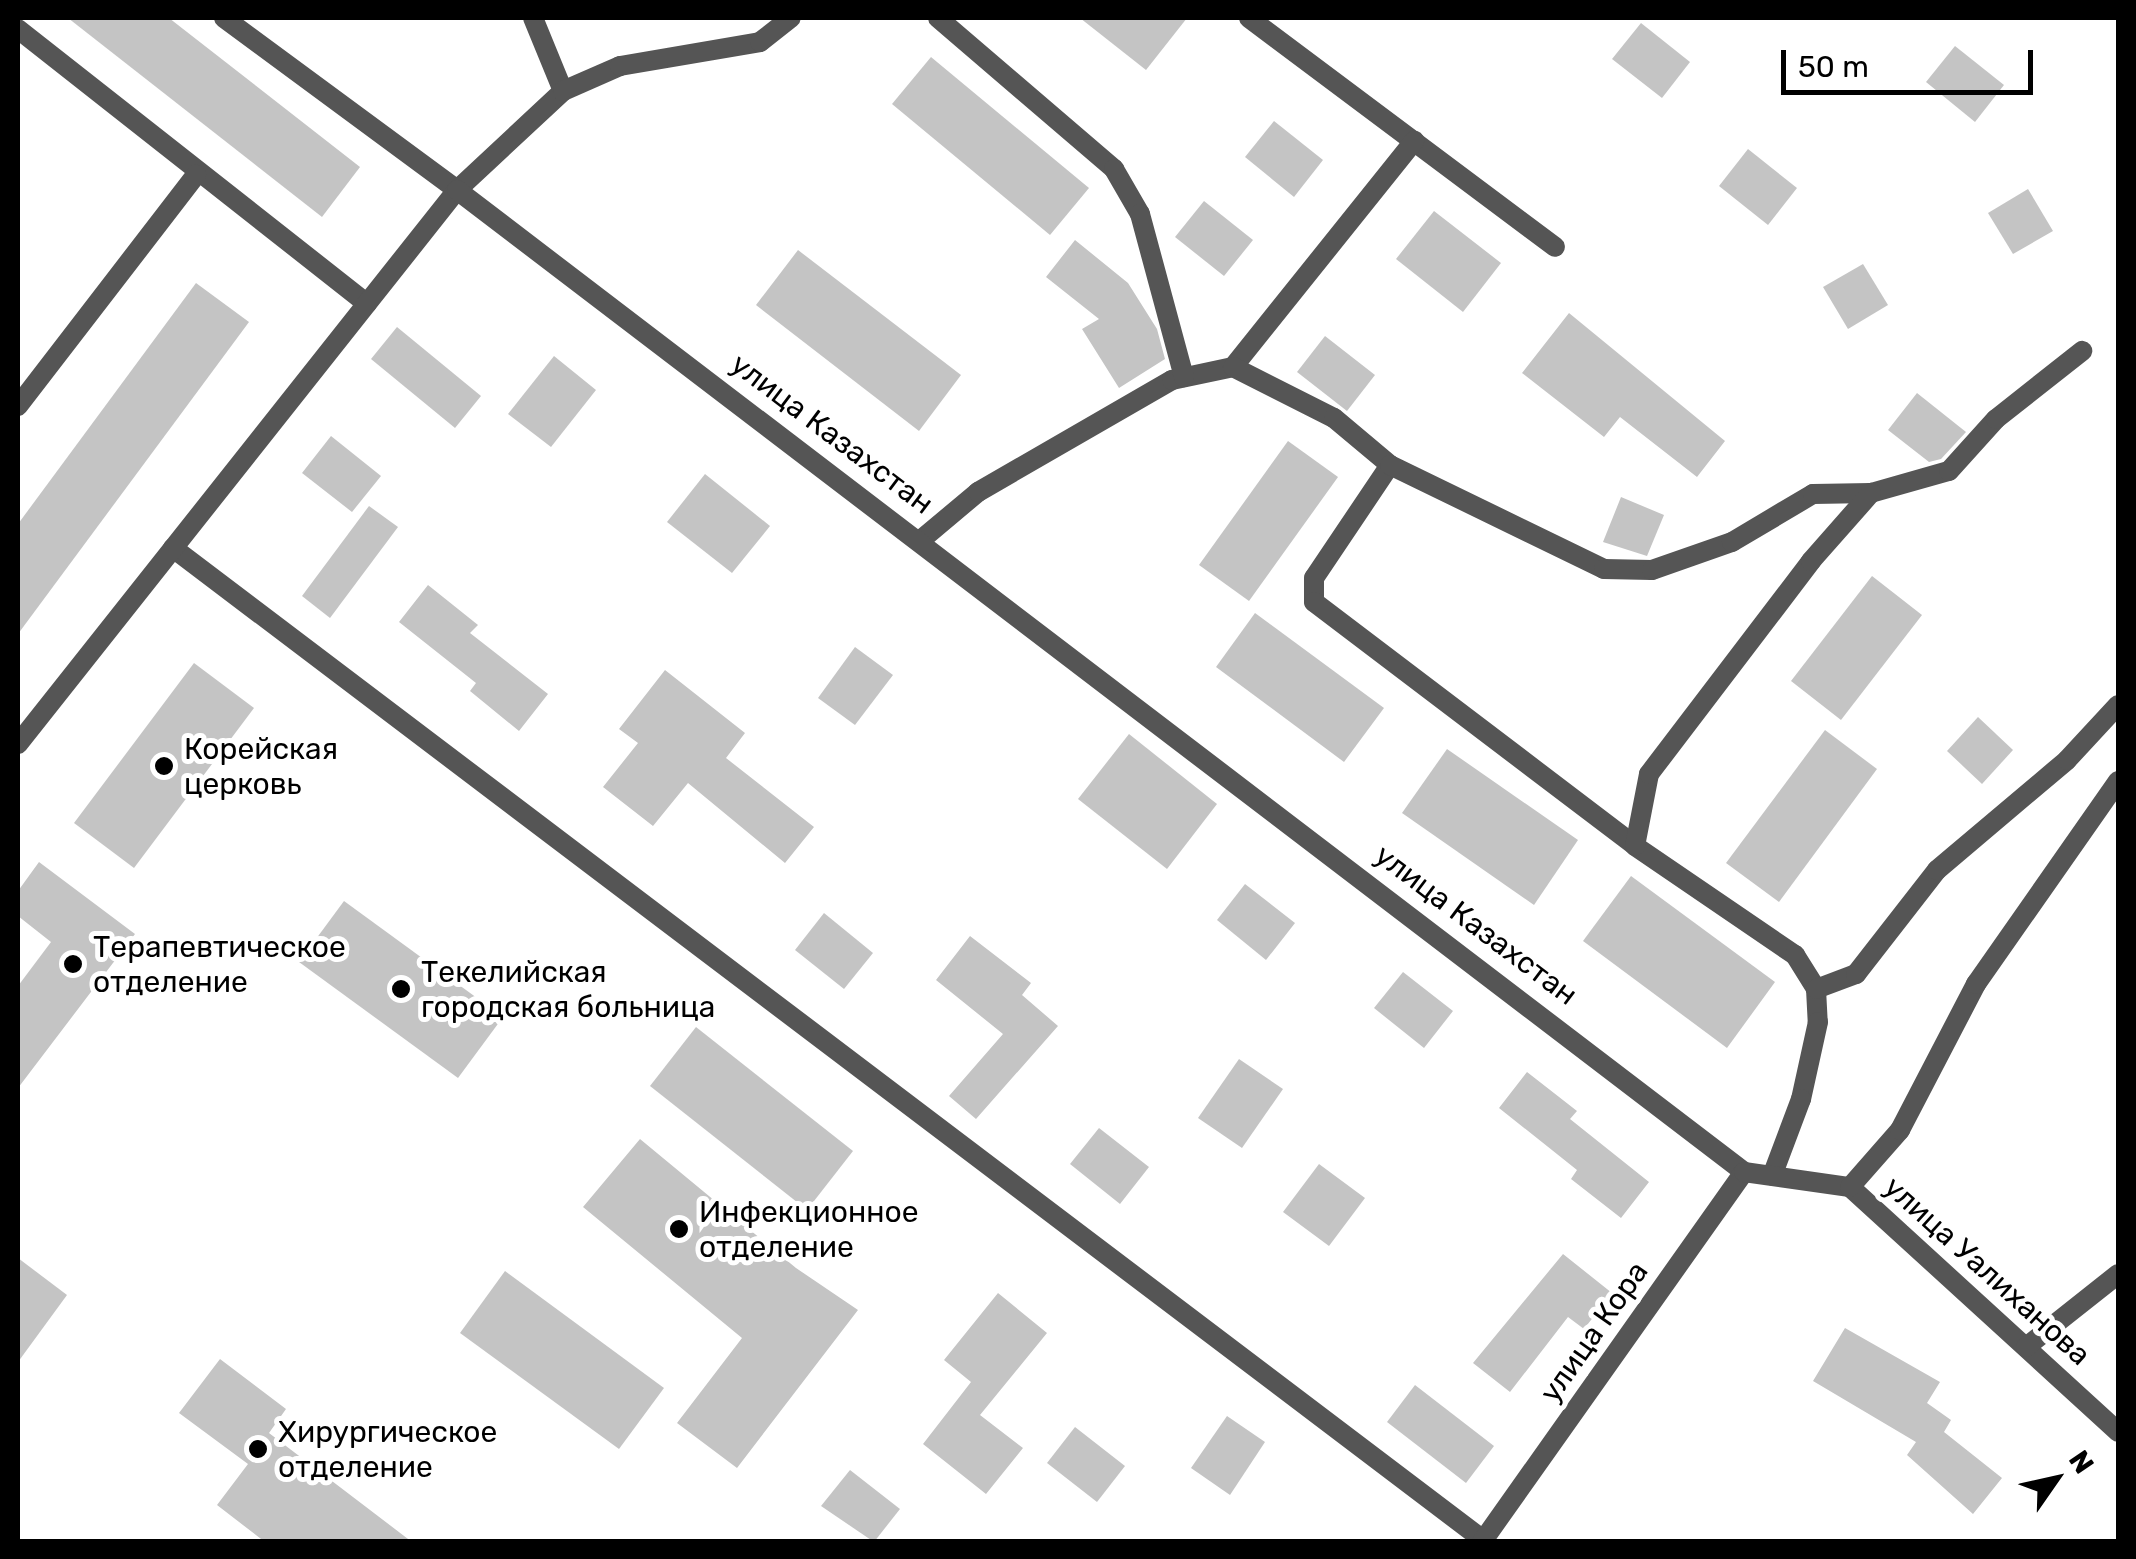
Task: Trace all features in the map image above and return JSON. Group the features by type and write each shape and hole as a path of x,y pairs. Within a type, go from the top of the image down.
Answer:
{"street":[{"name":"улица Казахстан","path":"224,18 922,539 1737,1165"},
{"path":"533,18 563,91"},
{"path":"18,744 456,190 563,91 620,66 760,42 791,18"},
{"path":"938,18 1114,168 1140,214 1184,377"},
{"path":"1249,18 1556,246"},
{"path":"18,29 196,176 367,304"},
{"path":"1233,367 1414,141"},
{"path":"18,406 196,176"},
{"path":"922,539 978,492 1184,377 1233,367 1334,418 1390,464 1604,569 1652,570 1716,548 1814,494 1871,493 1949,471 1996,419 2082,351"},
{"path":"1390,464 1314,578 1314,602 1635,846 1795,955 1816,989 1818,1022 1800,1099 1772,1176"},
{"path":"1635,846 1649,774 1811,561 1871,493"},
{"path":"173,548 1483,1541"},
{"path":"1816,989 1856,974 1937,870 2067,760 2118,704"},
{"path":"1850,1187 1900,1130 1976,984 2118,781"},
{"name":"улица Уалиханова","path":"1737,1165 1772,1176 1850,1187 2118,1432"},
{"name":"улица Кора","path":"1483,1541 1737,1165"},
{"path":"2026,1347 2118,1274"}],"building":[{"path":"68,18 169,18 360,167 322,217"},
{"path":"1080,18 1187,18 1146,70"},
{"path":"1641,23 1690,62 1662,98 1612,59"},
{"path":"1955,46 2004,85 1975,122 1926,82"},
{"path":"931,57 1089,188 1050,235 892,104"},
{"path":"1274,121 1323,160 1294,197 1245,157"},
{"path":"1748,149 1797,188 1768,225 1719,186"},
{"path":"2028,189 2053,231 2013,254 1988,213"},
{"path":"1204,201 1253,240 1224,276 1175,237"},
{"path":"1434,211 1501,263 1463,312 1396,259"},
{"path":"1075,240 1128,283 1157,329 1165,359 1119,388 1082,329 1099,319 1046,277"},
{"path":"798,250 961,375 919,431 756,305"},
{"path":"1863,264 1888,305 1848,329 1823,287"},
{"path":"196,283 249,322 18,634 18,524"},
{"path":"1569,313 1725,441 1697,477 1620,417 1604,437 1522,373"},
{"path":"397,327 481,396 455,428 371,359"},
{"path":"1325,336 1375,375 1347,411 1297,372"},
{"path":"554,356 596,390 551,447 508,414"},
{"path":"1917,393 1966,432 1941,459 1929,462 1888,430"},
{"path":"331,436 381,476 352,512 302,473"},
{"path":"1288,441 1338,477 1249,601 1199,565"},
{"path":"705,474 770,526 732,573 667,522"},
{"path":"1621,497 1664,515 1647,556 1603,542"},
{"path":"369,506 398,527 330,618 302,596"},
{"path":"1872,576 1922,615 1841,720 1791,681"},
{"path":"428,585 478,625 470,633 548,694 519,731 470,691 476,683 399,622"},
{"path":"1255,613 1384,708 1344,762 1216,667"},
{"path":"855,647 893,675 855,725 818,698"},
{"name":"Корейская церковь","path":"194,663 254,708 134,868 74,823"},
{"path":"665,670 745,733 726,758 814,827 785,863 688,783 653,826 603,787 638,743 619,729"},
{"path":"1978,717 2013,750 1982,784 1947,751"},
{"path":"1825,730 1877,769 1779,902 1726,863"},
{"path":"1129,734 1217,804 1167,869 1078,799"},
{"path":"1447,749 1578,840 1534,905 1402,813"},
{"name":"Терапевтическое отделение","path":"39,862 135,934 18,1088 18,986 51,942 18,916 18,891"},
{"path":"1631,876 1775,982 1727,1048 1583,941"},
{"path":"1245,884 1295,923 1266,960 1217,920"},
{"name":"Текелийская городская больница","path":"344,901 503,1017 458,1078 299,962"},
{"path":"824,913 873,953 844,989 795,950"},
{"path":"970,936 1031,983 1022,995 1058,1026 976,1119 949,1096 1003,1034 936,980"},
{"path":"1403,972 1453,1011 1424,1048 1374,1008"},
{"path":"696,1027 853,1151 807,1210 650,1086"},
{"path":"1239,1059 1283,1089 1242,1148 1198,1118"},
{"path":"1527,1072 1577,1111 1570,1119 1649,1182 1621,1218 1571,1179 1577,1170 1499,1108"},
{"path":"1099,1128 1149,1167 1120,1204 1070,1164"},
{"path":"640,1139 796,1268 858,1310 737,1468 677,1423 742,1338 583,1207"},
{"path":"1319,1164 1365,1198 1329,1246 1283,1212"},
{"path":"1563,1254 1612,1293 1584,1329 1568,1317 1510,1392 1473,1363"},
{"path":"18,1258 67,1295 18,1362"},
{"path":"505,1271 664,1388 619,1449 460,1333"},
{"path":"998,1293 1047,1333 980,1415 1023,1448 986,1494 923,1444 971,1382 944,1360"},
{"path":"1845,1328 1940,1382 1927,1403 1951,1420 1944,1432 2002,1478 1973,1514 1907,1455 1916,1442 1813,1381"},
{"name":"Хирургическое отделение","path":"220,1359 286,1409 269,1433 412,1542 265,1542 217,1505 248,1464 179,1413"},
{"path":"1415,1385 1494,1446 1466,1483 1387,1422"},
{"path":"1227,1416 1265,1442 1230,1495 1191,1468"},
{"path":"1075,1427 1125,1466 1097,1502 1047,1463"},
{"path":"850,1470 900,1509 874,1542 821,1506"}],"place":[{"name":"Корейская церковь","path":"164,766"},
{"name":"Терапевтическое отделение","path":"73,964"},
{"name":"Текелийская городская больница","path":"401,989"},
{"name":"Инфекционное отделение","path":"679,1229"},
{"name":"Хирургическое отделение","path":"258,1449"}]}
